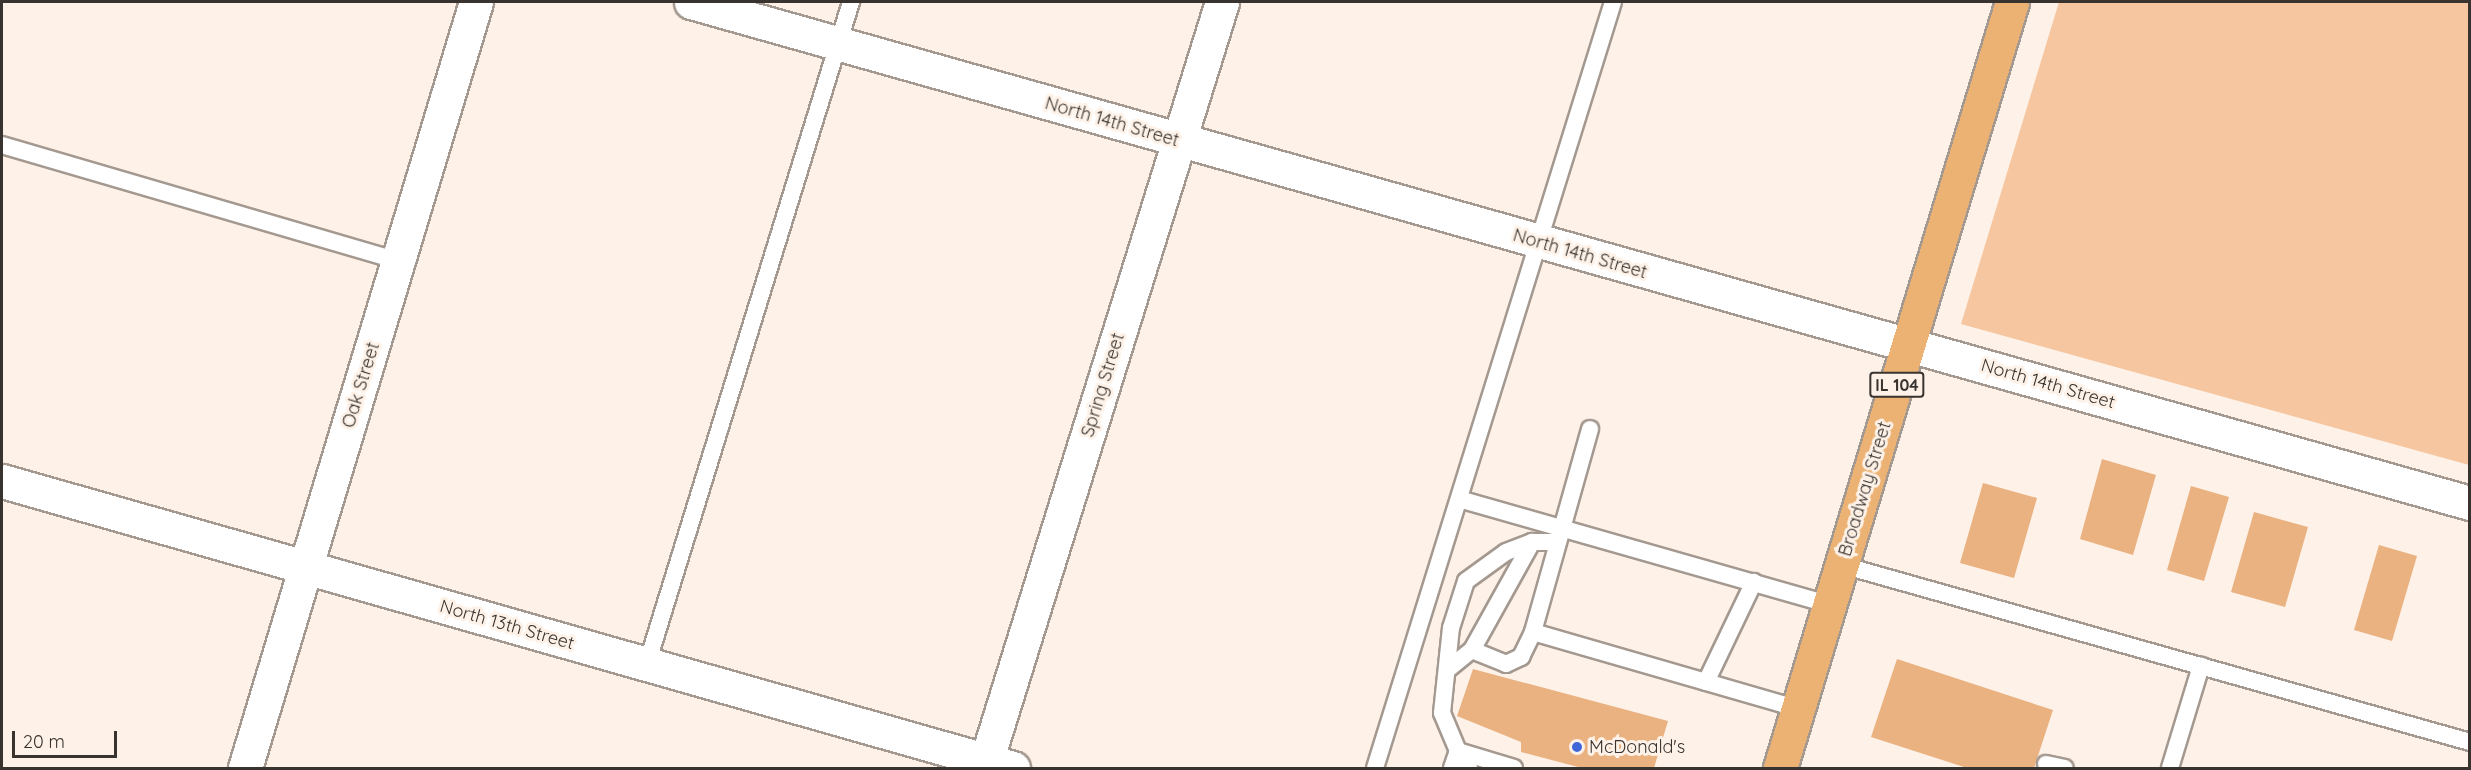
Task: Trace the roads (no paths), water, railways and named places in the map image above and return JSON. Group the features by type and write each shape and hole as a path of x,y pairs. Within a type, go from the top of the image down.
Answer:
{"main road":[{"name":"Broadway Street","path":"1780,768 2012,2"}],"street":[{"name":"Oak Street","path":"245,768 476,2"},
{"name":"North 14th Street","path":"691,2 1908,347 2469,503"},
{"name":"Spring Street","path":"994,766 1222,2"},
{"name":"North 13th Street","path":"2,481 647,664 994,766"}],"lane":[{"path":"647,664 851,2"},
{"path":"1375,768 1613,2"},
{"path":"2,145 398,261"},
{"path":"1472,650 1506,664 1521,657 1533,632 1590,429"},
{"path":"1459,500 1559,534 1754,582 1830,605"},
{"path":"1469,768 1458,751 1442,713 1451,628 1466,581 1506,552 1559,534"},
{"path":"1447,670 1472,650 1532,543"},
{"path":"1842,565 2469,742"},
{"path":"1706,682 1754,582"},
{"path":"1533,632 1799,709"},
{"path":"2170,768 2201,666"},
{"path":"1452,768 1458,751"},
{"path":"1458,751 1514,768"},
{"path":"2046,764 2066,768"}],"place":[{"name":"McDonald's","path":"1577,747"}]}
